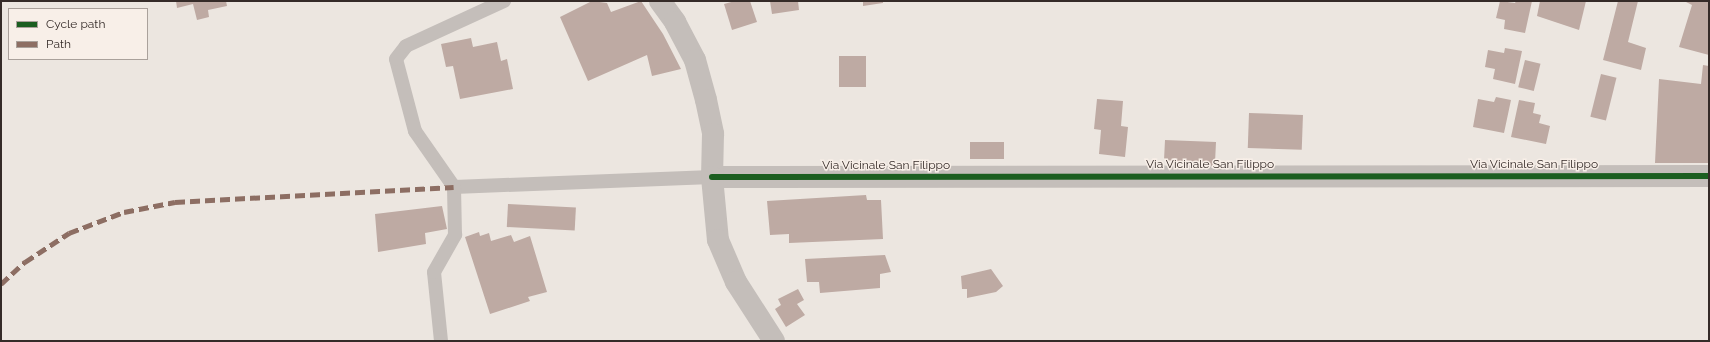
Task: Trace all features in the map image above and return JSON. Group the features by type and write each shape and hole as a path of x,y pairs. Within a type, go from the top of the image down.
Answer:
{"street":[{"path":"660,1 675,22 695,60 713,134 712,177 718,240 736,282 774,341"},
{"name":"Via Vicinale San Filippo","path":"712,177 1709,176"}],"lane":[{"path":"441,341 434,272 455,235 454,187 414,131 396,59 406,46 504,1"},
{"path":"454,187 712,177"}],"building":[{"path":"176,1 226,1 227,6 208,10 209,17 197,20 193,4 177,8"},
{"path":"592,1 607,3 611,12 641,1 663,34 681,69 652,76 647,55 588,81 560,17"},
{"path":"735,1 750,1 757,22 732,30 724,4"},
{"path":"770,1 798,1 799,10 772,14"},
{"path":"863,1 883,1 883,3 863,6"},
{"path":"1500,1 1515,3 1516,1 1532,1 1525,33 1504,29 1505,20 1496,18"},
{"path":"1540,1 1586,1 1579,30 1537,16"},
{"path":"1618,1 1638,1 1628,42 1646,48 1641,70 1603,60"},
{"path":"1684,1 1709,1 1709,55 1679,47 1692,5"},
{"path":"471,38 473,47 497,42 501,61 507,59 513,89 460,99 453,66 446,67 441,44"},
{"path":"1505,48 1522,51 1515,84 1493,79 1495,69 1485,67 1488,50 1504,53"},
{"path":"839,56 866,56 866,87 839,87"},
{"path":"1525,60 1541,64 1534,91 1518,87"},
{"path":"1703,65 1709,66 1709,163 1655,163 1659,79 1701,84"},
{"path":"1601,74 1617,78 1606,121 1590,117"},
{"path":"1496,97 1511,100 1504,133 1473,127 1478,99 1494,102"},
{"path":"1097,99 1123,101 1121,126 1128,127 1125,157 1099,154 1101,130 1094,129"},
{"path":"1519,100 1535,103 1533,113 1541,115 1539,123 1550,126 1546,144 1511,137"},
{"path":"1249,113 1303,115 1302,150 1248,148"},
{"path":"1165,140 1216,142 1215,163 1210,172 1192,171 1192,162 1164,160"},
{"path":"970,142 1004,142 1004,159 970,159"},
{"path":"866,195 867,200 881,200 883,239 789,243 789,234 770,235 767,201"},
{"path":"508,204 576,208 575,231 507,227"},
{"path":"442,206 447,229 425,233 426,244 378,252 375,214"},
{"path":"479,232 480,236 489,233 491,241 511,235 514,242 530,236 547,292 528,297 530,301 490,314 465,237"},
{"path":"885,255 891,272 880,274 880,288 820,293 819,282 807,282 805,259"},
{"path":"991,269 1003,286 996,292 967,298 967,289 962,289 961,276"},
{"path":"798,289 804,300 797,304 805,315 786,327 775,309 781,305 778,299"}],"marked path":[{"path":"1,284 25,262 69,233 124,212 175,202 454,187"}],"cycle path":[{"path":"712,177 1709,176"}]}
